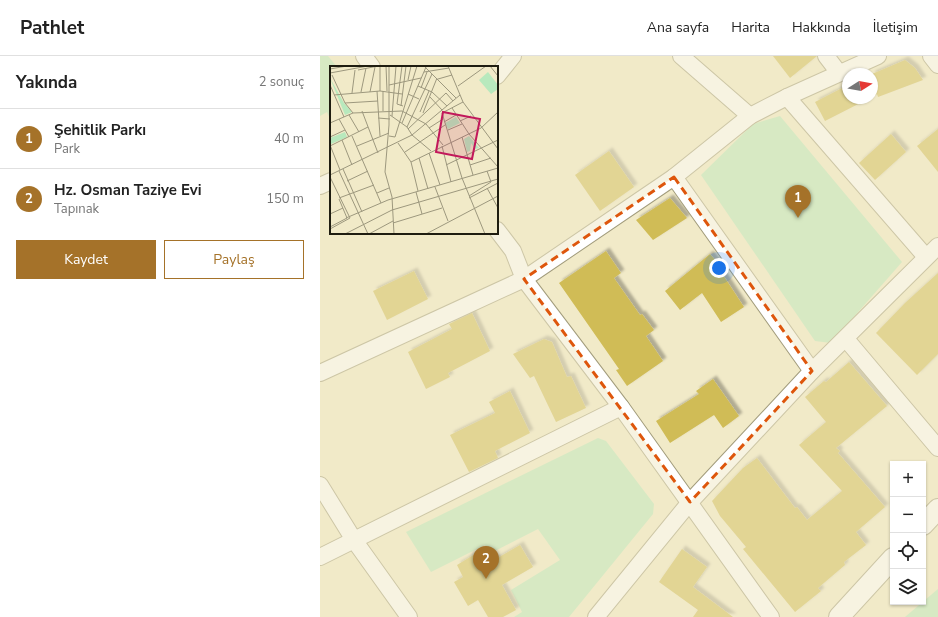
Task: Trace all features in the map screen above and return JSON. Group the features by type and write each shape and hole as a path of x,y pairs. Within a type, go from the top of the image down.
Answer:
{"street":[{"path":"364,56 371,66"},
{"path":"498,75 513,56"},
{"path":"681,56 750,116"},
{"path":"826,56 839,73"},
{"path":"320,373 524,279 674,177 750,116 787,97 878,56"},
{"path":"931,56 938,65"},
{"path":"787,97 926,257"},
{"path":"674,177 812,371"},
{"path":"320,186 330,181"},
{"path":"498,231 513,251 524,279 621,407 771,617"},
{"path":"596,617 690,502 812,371 846,339 938,246"},
{"path":"846,339 938,448"},
{"path":"320,557 621,407"},
{"path":"320,485 354,540 409,617"},
{"path":"926,522 938,509"},
{"path":"839,617 890,561"}],"highlighted area":[{"path":"674,177 812,371 690,502 524,279"}],"green space":[{"path":"320,56 328,56 336,66 330,66 330,119 327,112 320,116"},
{"path":"780,116 902,262 831,343 815,341 701,175 753,124"},
{"path":"598,438 606,441 654,504 653,514 569,617 514,617 522,612 511,590 560,560 538,529 489,554 485,545 431,572 406,532"},
{"path":"938,589 938,617 905,617 919,605 926,605 926,599"}],"building":[{"path":"773,56 817,56 790,78"},
{"path":"905,60 915,68 923,80 878,97 878,71"},
{"path":"842,88 842,104 858,104 825,121 815,102"},
{"path":"938,129 938,172 917,146"},
{"path":"891,134 906,152 875,180 859,163"},
{"path":"609,151 634,187 600,211 575,175"},
{"path":"670,198 687,218 653,240 636,220"},
{"path":"606,251 621,273 614,278 640,315 642,314 654,330 646,336 663,361 627,386 616,370 619,369 559,283"},
{"path":"710,254 726,273 723,275 744,307 721,322 702,293 680,310 665,291"},
{"path":"414,271 428,299 387,320 373,291"},
{"path":"938,273 938,354 917,375 876,333 905,303"},
{"path":"472,313 490,351 448,373 450,377 426,389 408,352 452,329 449,324"},
{"path":"544,339 552,342 567,377 571,376 586,408 556,422 534,376 530,378 513,354"},
{"path":"849,362 887,406 836,448 840,451 838,453 885,507 856,532 866,545 844,562 845,565 818,588 821,591 795,612 743,549 746,547 720,516 712,501 743,468 757,458 795,508 797,507 807,520 842,491 799,445 826,422 805,397 824,381 826,382"},
{"path":"713,379 739,416 723,428 714,415 670,443 656,421 699,394 696,391"},
{"path":"510,391 530,433 495,451 498,458 469,472 450,435 495,413 489,402"},
{"path":"520,545 533,567 502,585 516,610 503,617 488,617 478,600 468,606 454,582 463,577 457,565 480,551 487,564"},
{"path":"682,549 707,567 693,587 733,617 693,617 698,610 659,582"}],"place":[{"name":"Şehitlik Parkı","path":"798,218"},
{"name":"Hz. Osman Taziye Evi","path":"486,579"}]}
